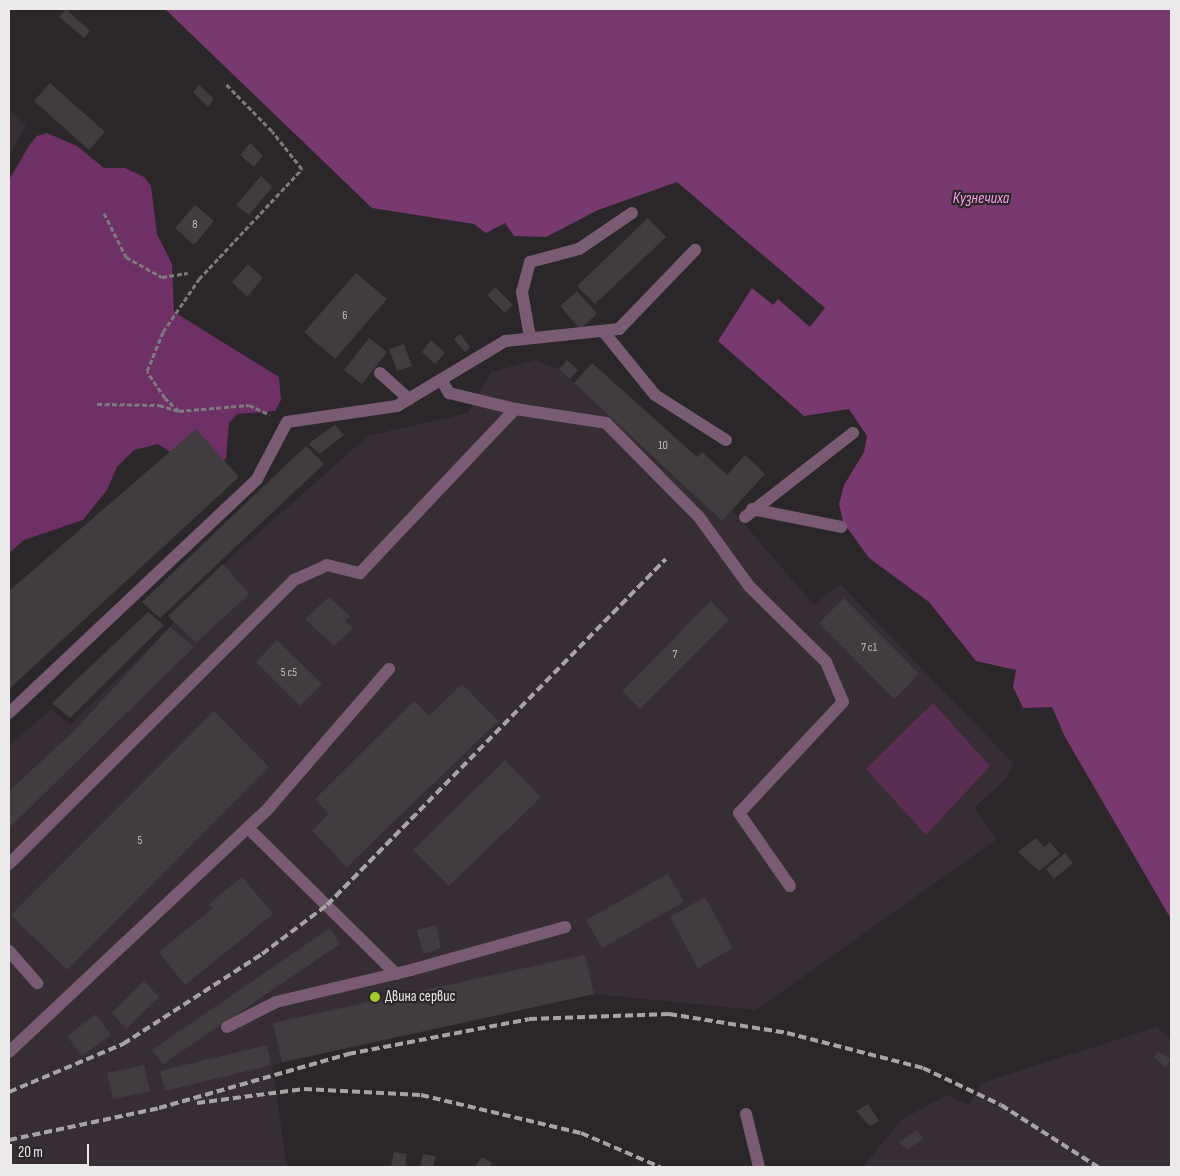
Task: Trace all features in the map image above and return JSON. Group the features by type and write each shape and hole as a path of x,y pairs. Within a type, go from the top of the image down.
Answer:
{"street":[{"path":"530,337 522,292 530,262 580,249 632,214"},
{"path":"9,713 257,479 287,422 397,406 442,382 505,340 619,329 695,250"},
{"path":"603,331 655,395 726,440"},
{"path":"380,373 410,399"},
{"path":"442,382 449,392 515,409 606,423 699,516 749,586 826,662 843,702 739,813 790,886"},
{"path":"9,864 294,580 327,565 360,573 515,409"},
{"path":"841,527 749,513 853,433"},
{"path":"9,1052 248,828 389,669"},
{"path":"248,828 396,974"},
{"path":"227,1027 276,1002 396,974 565,927"},
{"path":"9,950 36,983"},
{"path":"746,1114 759,1167"}],"path":[{"path":"179,411 164,398 147,371 163,332 199,280 302,169 272,131 225,83"},
{"path":"104,213 126,257 162,277 188,273"},
{"path":"96,404 159,405 179,411 249,405 287,422"}],"shaded area":[{"path":"9,110 26,125 9,156"},
{"path":"47,133 77,146 104,168 125,168 144,177 151,186 157,234 172,264 174,312 279,377 281,400 275,411 237,414 229,423 226,458 218,468 178,457 158,444 134,450 117,467 107,490 83,520 24,540 9,553 9,180 30,144 37,136"},
{"path":"535,360 559,369 722,521 732,510 814,605 840,584 1013,763 1006,779 974,808 997,839 756,1010 594,994 272,1065 287,1167 9,1167 9,746 51,709 70,725 170,627 230,558 368,436 468,413 491,372"},
{"path":"933,703 990,766 926,835 866,769"},
{"path":"1157,1027 1171,1040 1171,1167 863,1167 901,1120 947,1095 969,1105 981,1083"}],"water":[{"name":"Кузнечиха","path":"165,9 1171,9 1171,919 1065,737 1052,707 1023,708 1013,687 1016,670 976,661 929,602 869,558 843,522 839,504 844,485 864,452 867,436 849,409 804,416 718,341 752,288 773,305 778,299 810,327 825,308 677,182 598,210 546,237 514,236 505,223 486,233 474,224 372,208"}],"building":[{"path":"66,9 90,31 84,38 59,17"},
{"path":"50,83 105,132 89,150 34,101"},
{"path":"199,85 214,99 208,107 193,92"},
{"path":"250,143 263,156 254,167 240,155"},
{"path":"261,176 272,187 249,215 236,205"},
{"path":"195,205 214,221 194,245 175,228"},
{"path":"648,218 666,237 595,304 577,286"},
{"path":"248,264 263,278 247,297 232,282"},
{"path":"356,273 387,299 335,359 304,332"},
{"path":"495,287 513,305 505,313 487,295"},
{"path":"577,291 597,314 580,329 560,306"},
{"path":"460,334 470,347 465,352 454,339"},
{"path":"369,338 387,352 362,384 344,370"},
{"path":"431,340 445,353 435,364 422,352"},
{"path":"404,344 412,366 397,371 389,349"},
{"path":"567,360 578,370 570,379 559,369"},
{"path":"592,363 697,457 702,452 727,475 745,455 765,474 722,521 574,383"},
{"path":"335,425 344,435 320,454 308,444"},
{"path":"196,429 239,477 9,689 9,591"},
{"path":"306,446 324,464 160,618 142,602"},
{"path":"223,564 249,594 196,643 168,616"},
{"path":"329,597 350,616 345,621 353,628 334,646 305,619"},
{"path":"844,598 919,674 894,699 819,623"},
{"path":"711,601 729,620 640,709 622,691"},
{"path":"148,612 164,625 70,718 52,703"},
{"path":"170,627 194,647 9,828 9,791 73,732"},
{"path":"277,640 322,684 300,706 256,662"},
{"path":"462,684 498,721 347,867 312,831 329,814 315,799 414,701 429,716"},
{"path":"214,711 269,767 67,970 11,915"},
{"path":"505,760 541,797 449,886 413,850"},
{"path":"1036,838 1044,847 1050,842 1060,854 1039,871 1018,852"},
{"path":"1065,853 1073,863 1054,879 1046,869"},
{"path":"668,874 684,902 602,948 586,920"},
{"path":"242,877 273,914 185,985 159,952 213,908 209,904"},
{"path":"705,897 733,948 698,968 670,917"},
{"path":"436,925 441,948 423,954 417,930"},
{"path":"330,928 340,944 163,1064 152,1050"},
{"path":"585,955 594,994 282,1062 273,1023"},
{"path":"144,981 159,997 126,1029 112,1013"},
{"path":"96,1014 111,1035 82,1056 67,1036"},
{"path":"267,1045 271,1065 165,1091 160,1071"},
{"path":"1158,1051 1170,1059 1166,1068 1154,1057"},
{"path":"144,1065 150,1091 113,1099 107,1073"},
{"path":"868,1104 879,1121 870,1126 856,1111"},
{"path":"917,1130 923,1139 907,1150 899,1142"},
{"path":"394,1152 407,1154 405,1167 391,1167"},
{"path":"423,1154 436,1156 433,1167 420,1167"},
{"path":"482,1157 492,1163 489,1167 475,1167"}],"railway":[{"path":"9,1092 123,1044 262,954 327,905 666,559"},
{"path":"9,1140 159,1108 348,1054 529,1019 669,1014 787,1033 923,1068 1001,1105 1098,1167"},
{"path":"197,1103 304,1089 421,1095 581,1133 660,1167"}],"place":[{"name":"Двина сервис","path":"375,997"}]}
